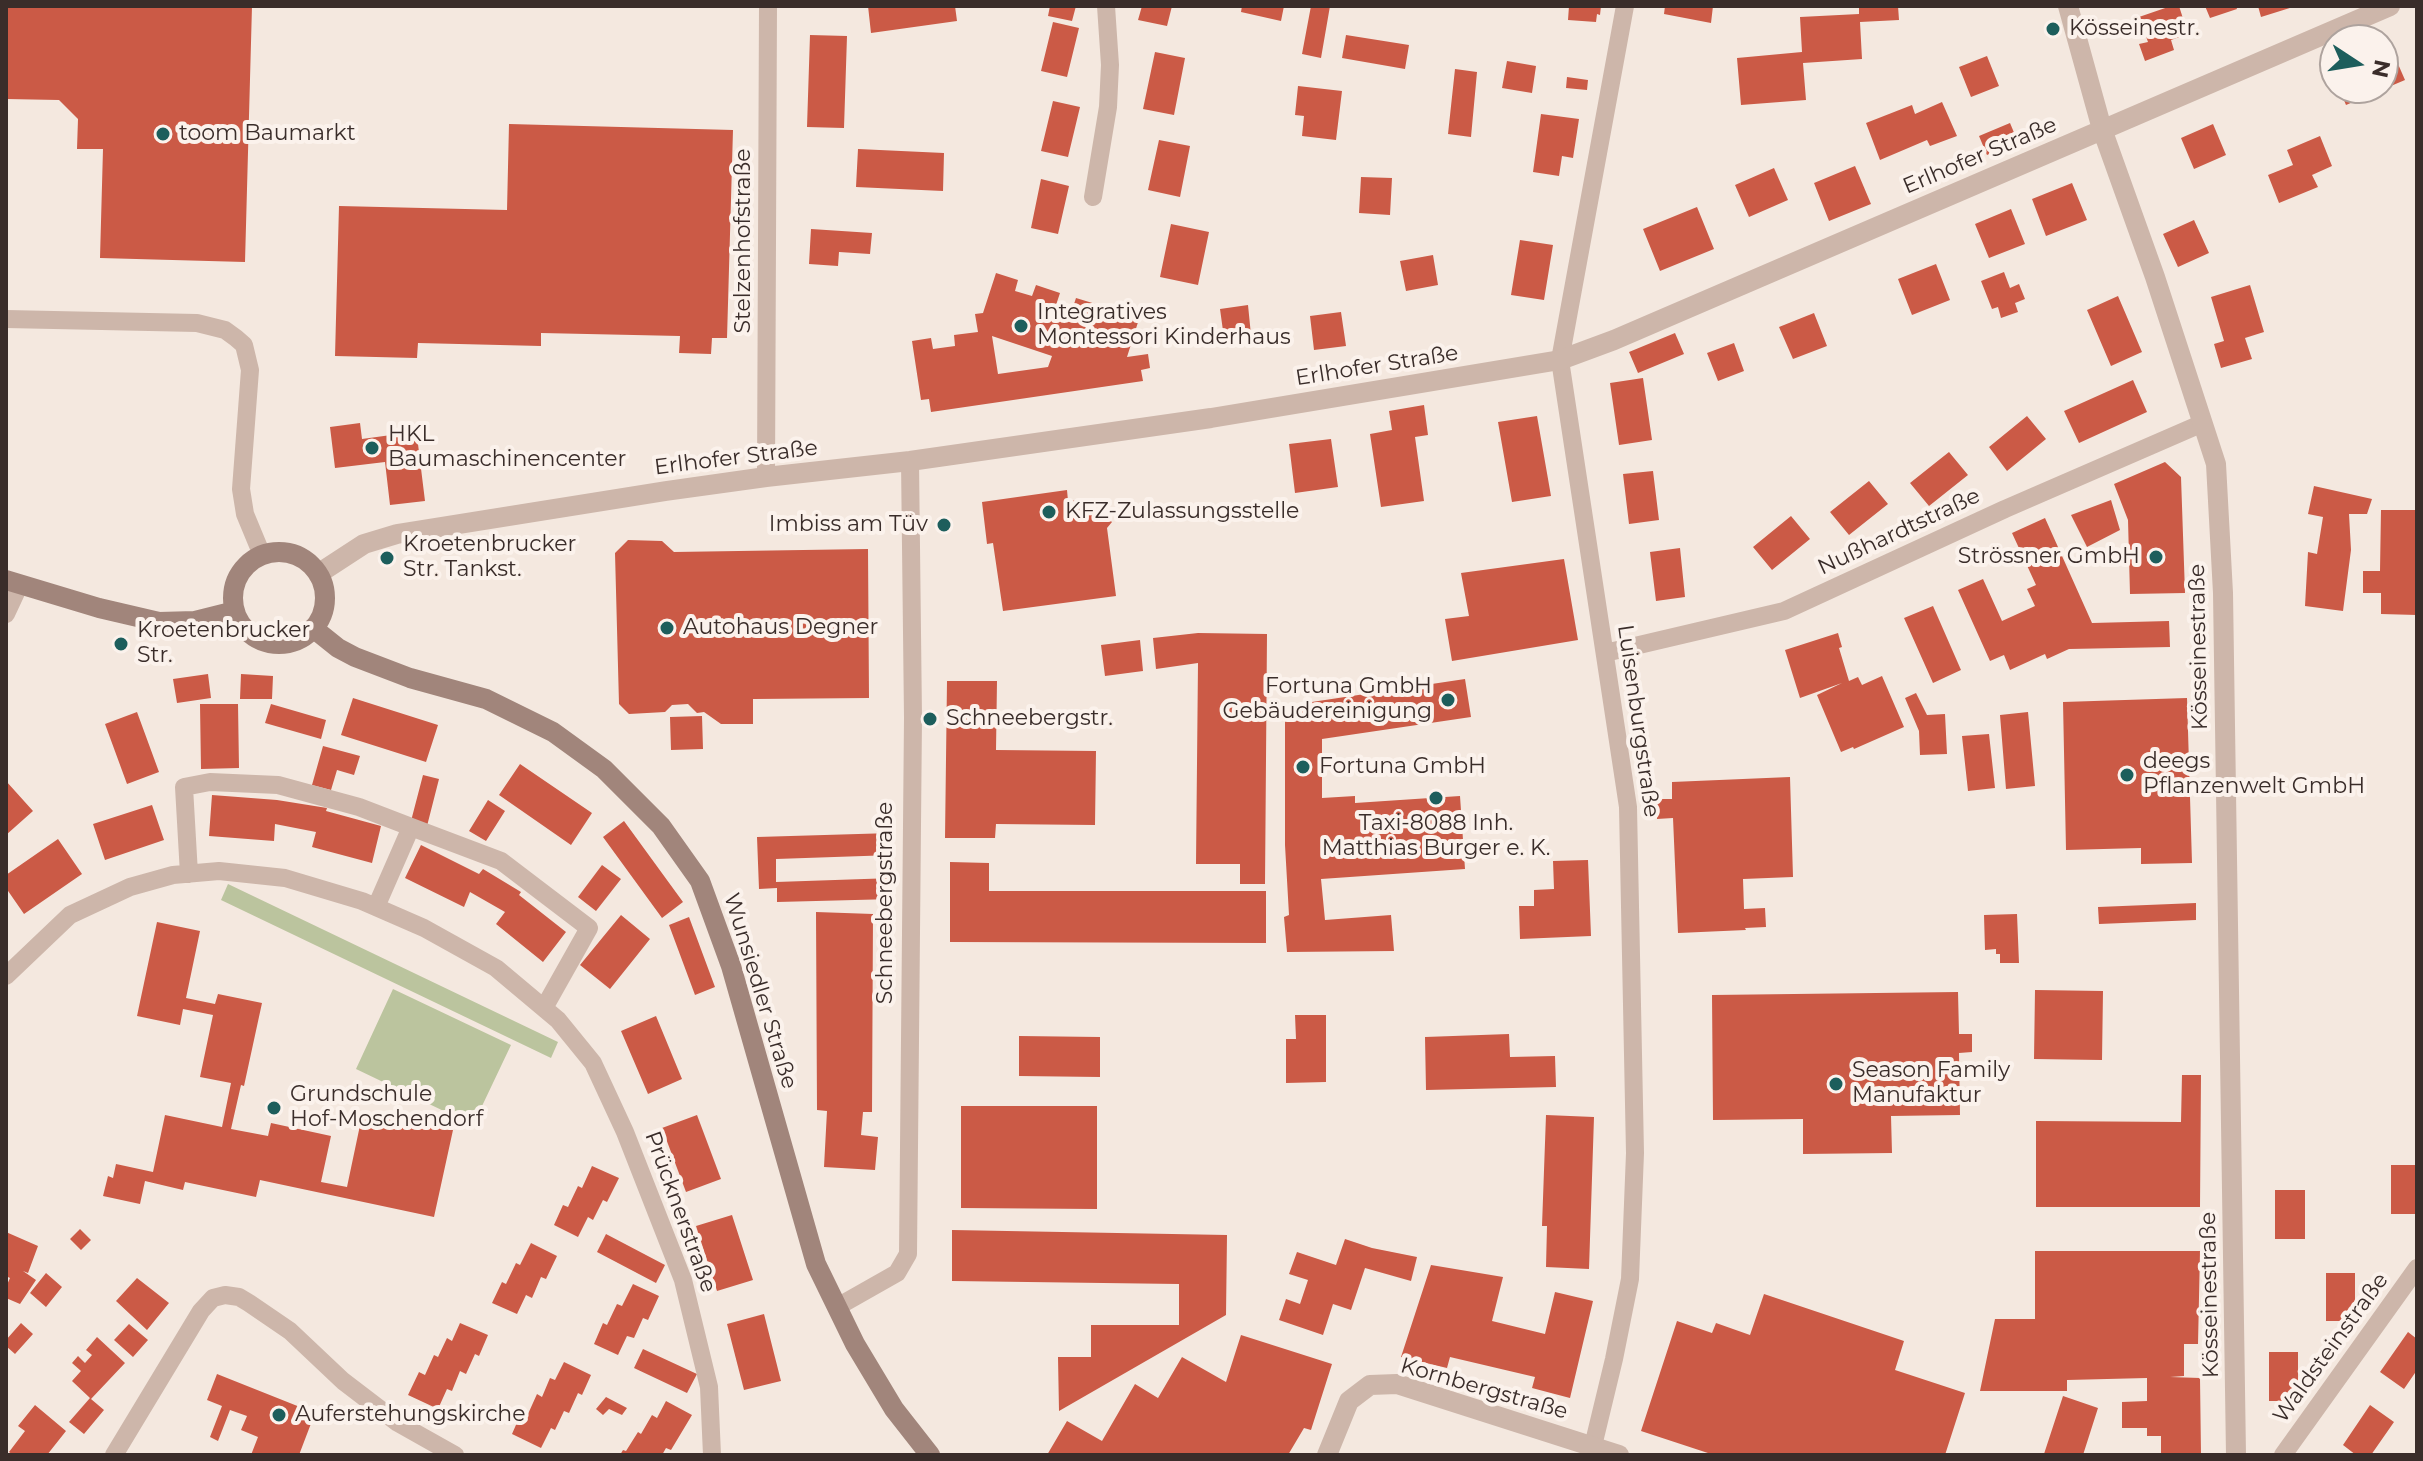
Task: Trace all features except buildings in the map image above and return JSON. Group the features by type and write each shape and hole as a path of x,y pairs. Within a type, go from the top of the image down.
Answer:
{"main road":[{"path":"285,552 303,559 318,574 324,601 322,614 313,628 295,640 277,643 264,641 243,626 233,600 236,581 249,563 262,555 285,552"},
{"path":"13,582 113,612 159,622 195,621 235,611"},
{"name":"Wunsiedler Straße","path":"313,628 355,657 410,678 486,699 553,732 604,769 661,826 700,881 726,952 816,1264 855,1344 894,1409 930,1455"}],"street":[{"name":"Stelzenhofstraße","path":"766,477 768,6"},
{"path":"1093,197 1108,107 1110,65 1106,6"},
{"name":"Luisenburgstraße","path":"1593,1446 1630,1279 1635,1153 1628,807 1560,360 1625,6"},
{"name":"Kösseinestraße","path":"2068,6 2102,129 2155,277 2216,464 2223,593 2236,1455"},
{"name":"Erlhofer Straße","path":"318,574 364,544 397,534 766,477 910,461 1211,418 1560,360 1614,340 2390,6"},
{"path":"6,319 197,323 225,330 244,345 250,370 241,489 249,528 262,555"},
{"name":"Nußhardtstraße","path":"1605,653 1784,611 2005,509 2203,423"},
{"name":"Schneebergstraße","path":"837,1307 897,1273 908,1254 913,718 910,461"},
{"path":"6,614 13,582"},
{"path":"189,874 184,787 210,782 278,785 359,807 501,861 589,928 544,1008"},
{"path":"376,907 411,827"},
{"name":"Prücknerstraße","path":"6,976 70,915 130,887 173,875 219,871 285,878 362,901 424,928 496,968 558,1020 593,1063 625,1132 683,1280 709,1387 712,1455"},
{"name":"Waldsteinstraße","path":"2283,1455 2417,1268"},
{"path":"114,1455 201,1311 213,1298 232,1295 290,1331 343,1381 398,1423 455,1455"},
{"name":"Kornbergstraße","path":"1327,1455 1349,1401 1370,1385 1397,1384 1619,1455"}],"green space":[{"path":"228,884 558,1042 551,1058 221,900"},
{"path":"393,989 511,1045 473,1125 356,1069"}],"place":[{"name":"Kösseinestr.","path":"2053,29"},
{"name":"toom Baumarkt","path":"163,134"},
{"name":"Integratives Montessori Kinderhaus","path":"1021,326"},
{"name":"HKL Baumaschinencenter","path":"372,448"},
{"name":"KFZ-Zulassungsstelle","path":"1049,512"},
{"name":"Imbiss am Tüv","path":"944,525"},
{"name":"Strössner GmbH","path":"2156,557"},
{"name":"Kroetenbrucker Str. Tankst.","path":"387,558"},
{"name":"Autohaus Degner","path":"667,628"},
{"name":"Kroetenbrucker Str.","path":"121,644"},
{"name":"Fortuna GmbH Gebäudereinigung","path":"1448,700"},
{"name":"Schneebergstr.","path":"930,719"},
{"name":"Fortuna GmbH","path":"1303,767"},
{"name":"deegs Pflanzenwelt GmbH","path":"2127,775"},
{"name":"Taxi-8088 Inh. Matthias Burger e. K.","path":"1436,798"},
{"name":"Season Family Manufaktur","path":"1836,1084"},
{"name":"Grundschule Hof-Moschendorf","path":"274,1108"},
{"name":"Auferstehungskirche","path":"279,1415"}]}
